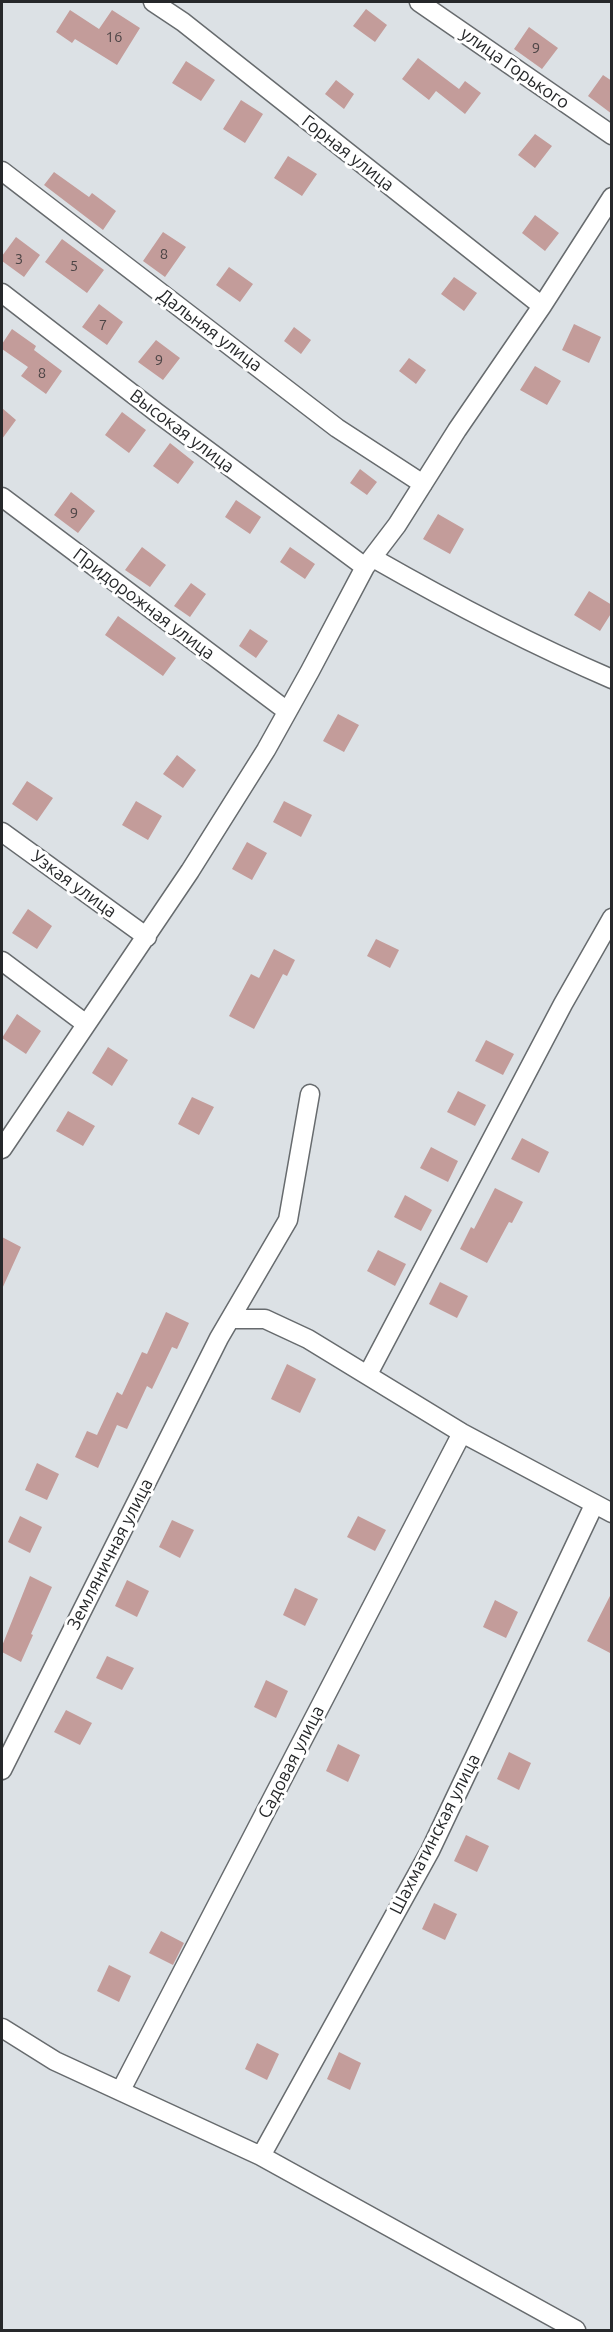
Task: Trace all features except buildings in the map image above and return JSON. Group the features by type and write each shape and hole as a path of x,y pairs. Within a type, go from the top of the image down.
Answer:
{"street":[{"name":"Горная улица","path":"153,2 192,29 542,306"},
{"name":"улица Горького","path":"419,2 612,135"},
{"name":"Дальняя улица","path":"2,171 337,428 423,484"},
{"path":"2,1149 147,937 266,750 369,562 397,525 457,430 542,306 612,197"},
{"name":"Высокая улица","path":"2,293 156,412 369,562 415,582 570,661 612,679"},
{"name":"Придорожная улица","path":"2,497 287,711"},
{"name":"Узкая улица","path":"2,832 147,937"},
{"path":"368,1374 558,1014 612,918"},
{"path":"2,961 86,1024"},
{"name":"Земляничная улица","path":"2,1770 219,1338 288,1220 310,1094"},
{"path":"231,1319 265,1319 308,1339 462,1433 612,1513"},
{"name":"Садовая улица","path":"121,2090 462,1433"},
{"name":"Шахматинская улица","path":"261,2156 430,1851 594,1505"},
{"path":"2,2028 55,2061 261,2156 576,2331"}]}
